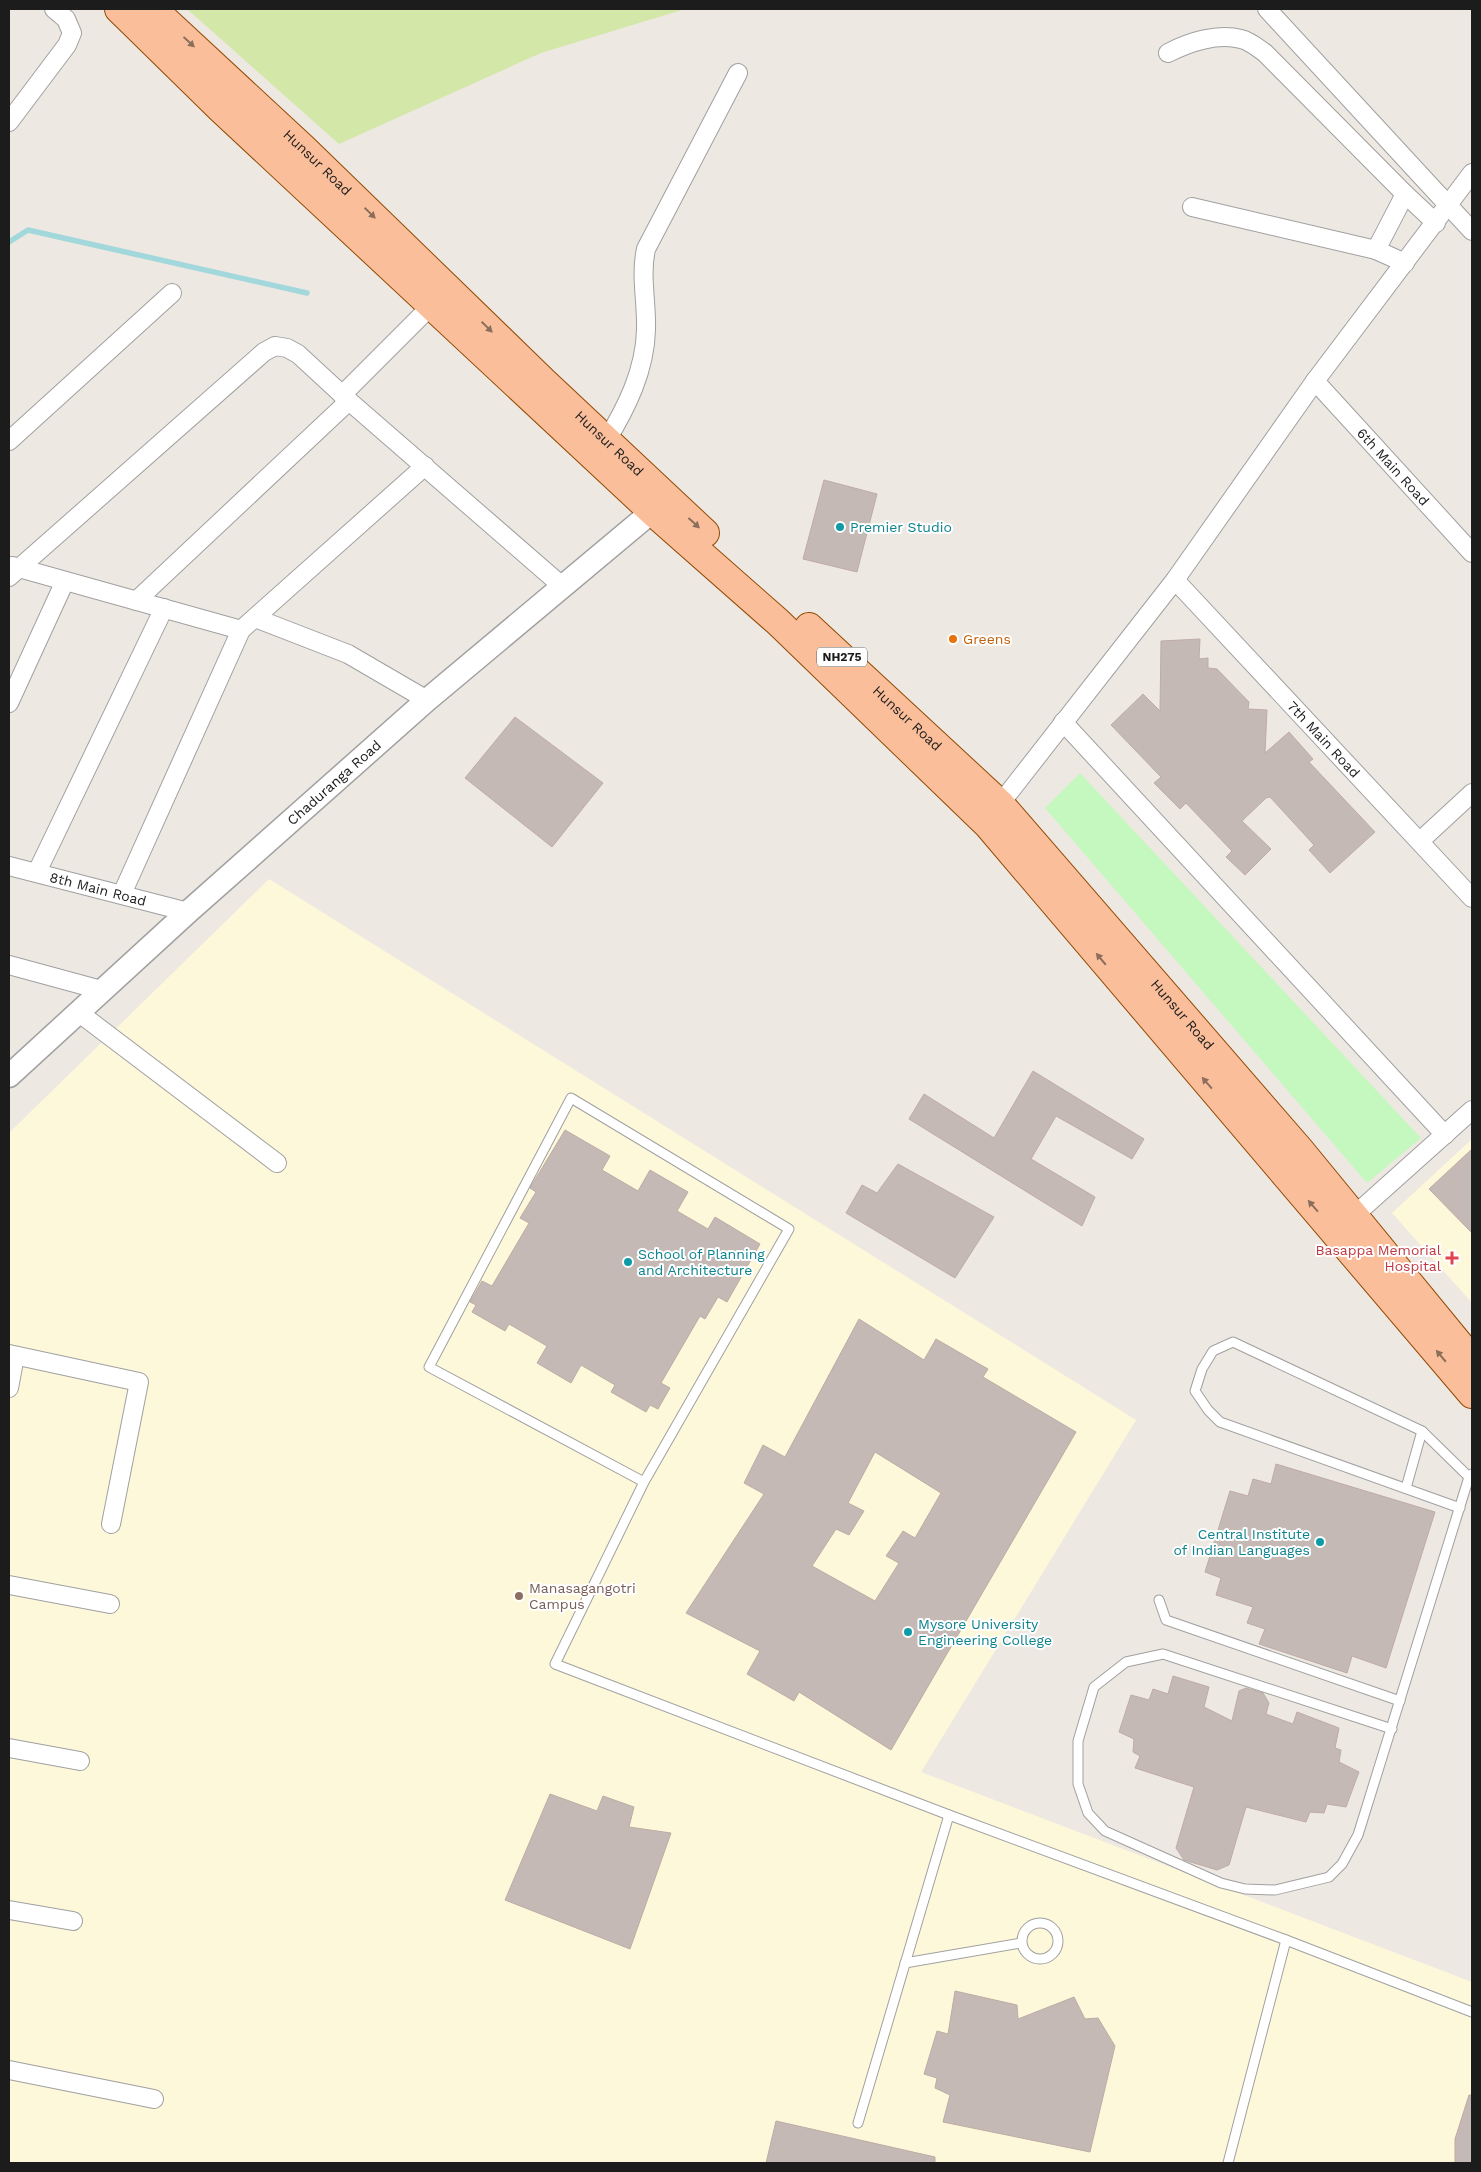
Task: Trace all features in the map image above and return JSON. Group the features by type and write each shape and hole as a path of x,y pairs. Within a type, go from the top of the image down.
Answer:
{"main road":[{"path":"119,9 222,109 433,304 659,505 988,824 1345,1224 1472,1394"},
{"name":"Hunsur Road","path":"153,9 304,149 606,441 659,505 1000,804 1299,1149 1345,1224 1472,1360"}],"street":[{"path":"9,122 66,45 72,33 66,20 54,9"},
{"path":"1267,9 1472,231"},
{"path":"1168,53 1184,45 1207,39 1228,37 1243,39 1254,45 1266,53 1405,194 1436,222"},
{"path":"606,441 629,400 642,358 646,328 643,270 646,249 738,73"},
{"path":"1000,804 1175,580 1315,381 1472,173"},
{"path":"1376,250 1405,194"},
{"path":"1192,207 1376,250 1405,263"},
{"path":"9,441 172,293"},
{"path":"136,601 346,398 433,304"},
{"path":"13,570 275,346 287,348 298,354 562,586"},
{"name":"6th Main Road","path":"1315,381 1472,553"},
{"path":"122,894 241,630 425,466"},
{"name":"Chaduranga Road","path":"9,1076 101,990 427,700 659,505"},
{"path":"13,570 65,581 241,630"},
{"name":"7th Main Road","path":"1175,580 1472,898"},
{"path":"9,703 65,581"},
{"path":"37,872 164,608"},
{"path":"255,618 348,654 427,700"},
{"path":"1064,722 1445,1134"},
{"path":"1420,841 1472,793"},
{"name":"8th Main Road","path":"9,866 188,912"},
{"path":"9,964 101,990"},
{"path":"78,1012 277,1163"},
{"path":"1345,1224 1472,1110"},
{"path":"9,1388 12,1355 138,1382 111,1524"},
{"path":"9,1585 110,1604"},
{"path":"9,1748 80,1761"},
{"path":"9,1910 73,1922"},
{"path":"9,2070 154,2099"}],"lane":[{"path":"644,1482 429,1367 571,1098 789,1229 644,1482 555,1664 1472,2012"},
{"path":"1392,1729 1163,1654 1126,1662 1094,1687 1078,1741 1078,1784 1088,1813 1105,1831 1221,1883 1245,1889 1275,1890 1328,1877 1342,1864 1358,1835 1392,1729 1460,1508 1471,1476 1422,1431 1233,1342 1213,1351 1202,1369 1195,1391 1208,1410 1220,1422 1460,1508"},
{"path":"1406,1488 1422,1431"},
{"path":"1159,1600 1166,1620 1400,1702"},
{"path":"858,2123 949,1815"},
{"path":"1039,1923 1050,1926 1054,1930 1058,1942 1054,1953 1043,1959 1031,1958 1026,1954 1021,1943 1024,1931 1028,1927 1039,1923"},
{"path":"1228,2163 1286,1940"},
{"path":"905,1963 1021,1943"}],"shaded area":[{"name":"Manasagangotri Campus","path":"269,879 1136,1420 921,1772 1472,1982 1472,2163 9,2163 9,1133"},
{"name":"Basappa Memorial Hospital","path":"1472,1139 1472,1303 1392,1213"}],"green space":[{"path":"187,9 685,9 541,53 339,144"},
{"path":"1080,773 1421,1138 1367,1183 1045,808"}],"building":[{"name":"Premier Studio","path":"824,480 877,494 857,572 803,559"},
{"path":"1200,639 1199,659 1208,658 1208,668 1217,669 1249,702 1248,709 1267,710 1265,753 1289,732 1313,759 1309,762 1375,832 1330,873 1309,850 1314,845 1270,797 1266,798 1242,821 1271,849 1245,875 1226,857 1232,851 1186,803 1180,809 1154,783 1161,777 1111,725 1143,694 1160,711 1161,641"},
{"path":"515,717 603,783 552,847 465,778"},
{"path":"1033,1071 1144,1139 1132,1159 1056,1116 1031,1159 1095,1197 1082,1226 909,1119 924,1094 994,1138"},
{"name":"School of Planning and Architecture","path":"565,1130 610,1156 602,1170 638,1191 650,1170 688,1192 677,1211 708,1229 715,1217 760,1244 727,1302 718,1297 705,1319 700,1316 661,1383 670,1388 658,1409 650,1405 646,1412 611,1392 615,1385 581,1365 571,1383 537,1363 547,1346 509,1324 505,1331 472,1312 476,1305 470,1302 482,1281 492,1286 529,1223 520,1218 536,1192 530,1188"},
{"path":"1472,1149 1472,1233 1429,1189"},
{"path":"898,1164 994,1217 955,1278 846,1213 862,1185 877,1193"},
{"path":"859,1319 924,1360 936,1339 988,1369 983,1377 1076,1432 891,1750 799,1692 794,1701 747,1674 760,1651 686,1613 764,1494 744,1483 763,1445 785,1457","holes":["875,1452 941,1493 915,1538 903,1531 886,1556 899,1563 875,1601 812,1566 836,1529 849,1535 864,1511 848,1503"]},
{"name":"Central Institute of Indian Languages","path":"1276,1464 1435,1512 1386,1668 1352,1656 1347,1673 1259,1644 1265,1629 1247,1623 1253,1607 1216,1595 1221,1578 1205,1572 1230,1491 1248,1496 1253,1479 1271,1484"},
{"path":"1173,1676 1209,1687 1204,1707 1232,1721 1239,1691 1246,1688 1263,1693 1269,1703 1266,1714 1293,1724 1297,1712 1339,1728 1335,1748 1341,1750 1339,1762 1359,1772 1346,1807 1327,1804 1324,1813 1310,1812 1306,1822 1246,1807 1229,1865 1217,1870 1184,1860 1176,1848 1194,1787 1135,1768 1140,1756 1133,1752 1134,1739 1119,1732 1131,1695 1149,1700 1153,1689 1168,1694"},
{"path":"550,1794 597,1811 603,1796 634,1807 629,1827 671,1833 630,1949 505,1900"},
{"path":"955,1991 1017,2005 1018,2019 1074,1997 1085,2019 1098,2018 1115,2046 1090,2152 943,2122 950,2095 935,2088 937,2078 924,2074 937,2031 948,2034"},
{"path":"1469,2095 1472,2095 1472,2163 1455,2163 1455,2139"},
{"path":"776,2121 935,2157 935,2163 766,2163"}],"waterway":[{"path":"9,242 28,230 307,293"}],"place":[{"name":"Premier Studio","path":"840,527"},
{"name":"Greens","path":"953,639"},
{"name":"Basappa Memorial Hospital","path":"1452,1258"},
{"name":"School of Planning and Architecture","path":"628,1262"},
{"name":"Central Institute of Indian Languages","path":"1320,1542"},
{"name":"Manasagangotri Campus","path":"519,1596"},
{"name":"Mysore University Engineering College","path":"908,1632"}]}
